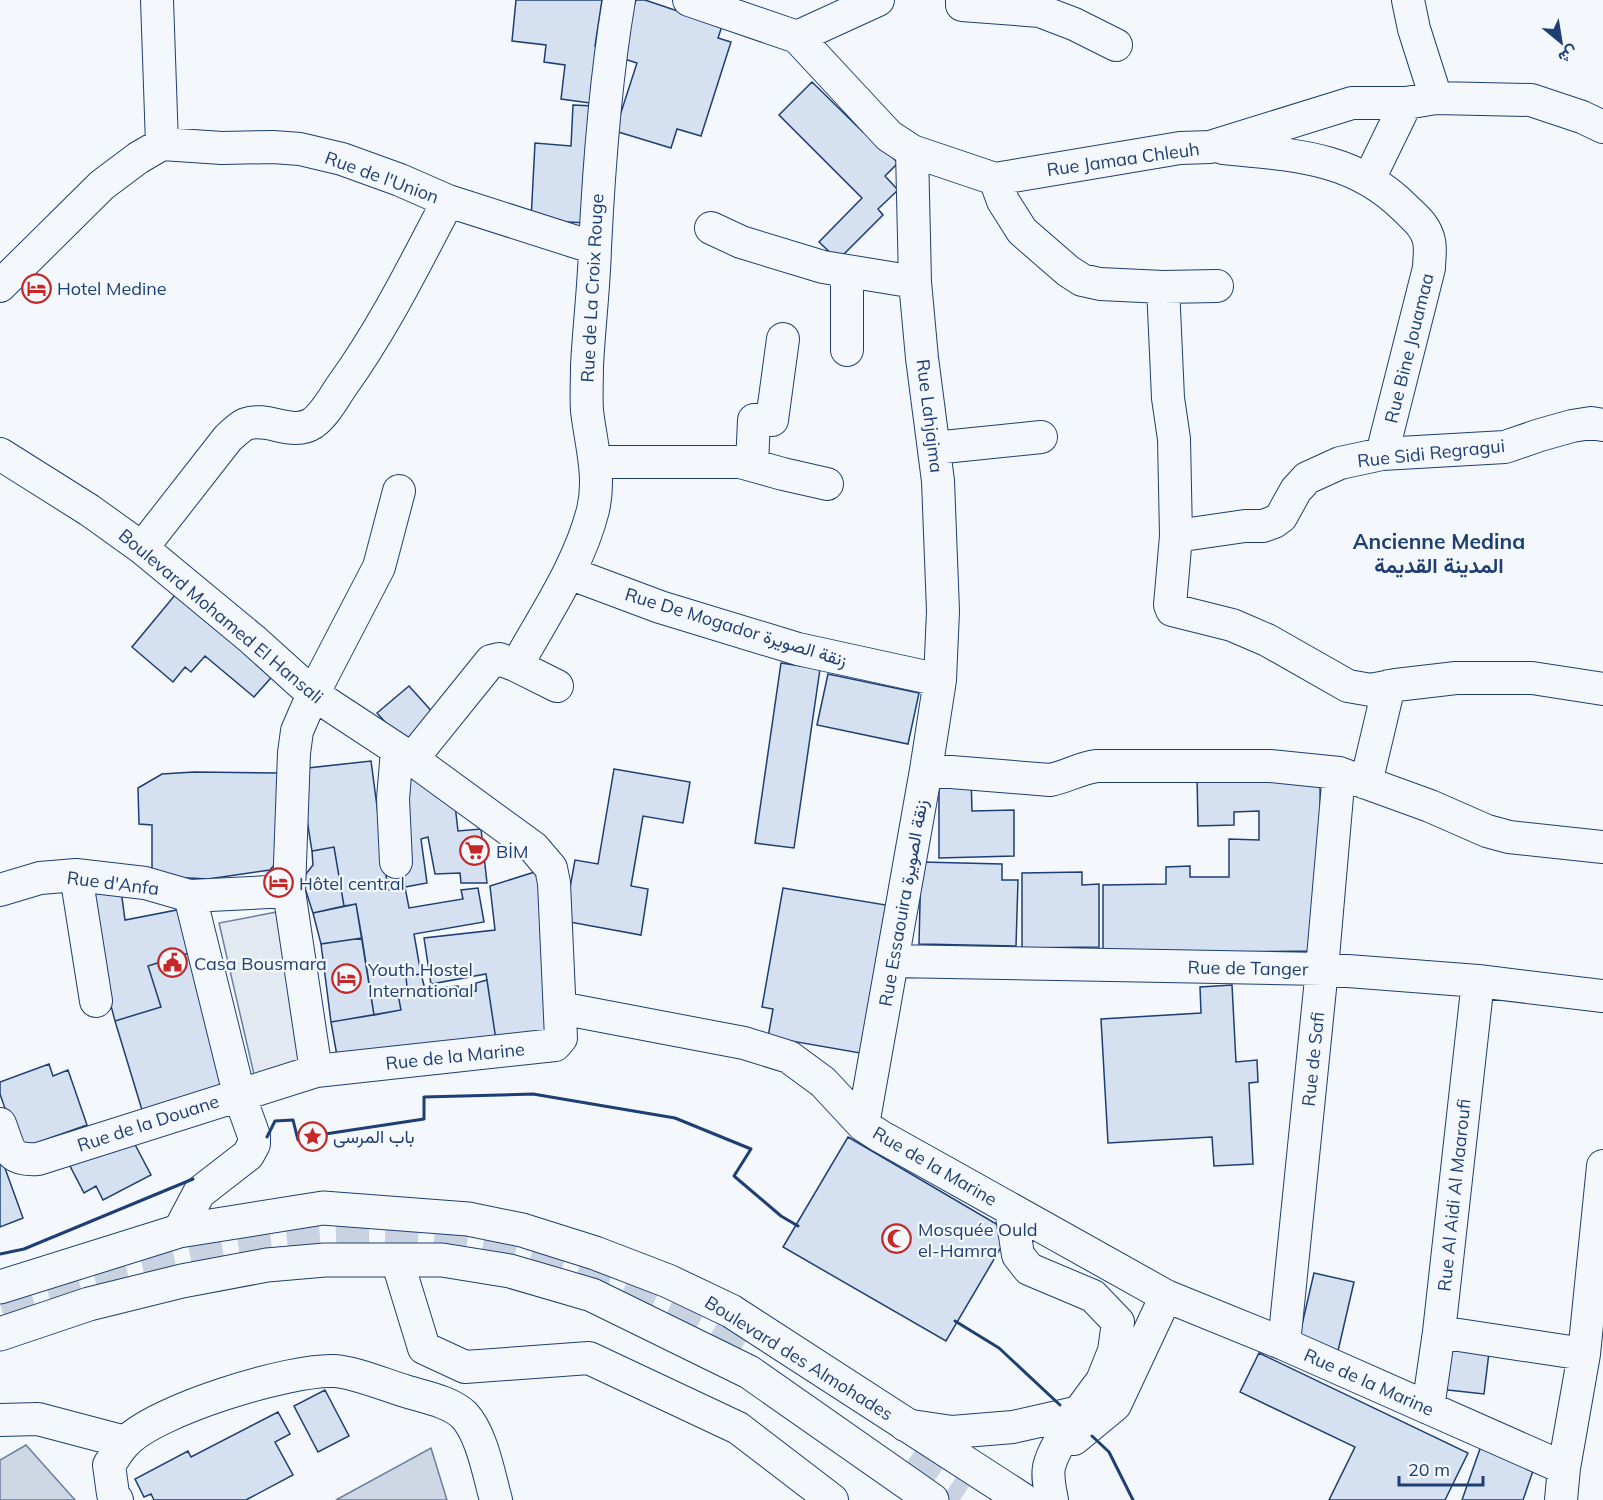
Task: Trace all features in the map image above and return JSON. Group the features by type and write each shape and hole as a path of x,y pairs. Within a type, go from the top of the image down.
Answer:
{"main road":[{"name":"Boulevard des Almohades","path":"0,1287 179,1231 323,1208 468,1219 522,1230 595,1253 668,1281 731,1311 1023,1500"},
{"path":"397,1260 407,1214"},
{"path":"0,1334 89,1304 182,1281 267,1265 325,1260 442,1260 510,1271 592,1296 749,1372 932,1500"}],"street":[{"path":"2,279 102,184 162,144 157,0"},
{"name":"Rue de La Croix Rouge","path":"569,573 594,507 595,462 587,398 596,202 611,47 619,0"},
{"name":"Rue Jamaa Chleuh","path":"689,0 797,37 889,136 912,151 995,178 1180,148 1210,147 1352,103 1421,100 1531,100 1582,117 1603,127"},
{"path":"797,37 878,0"},
{"path":"962,0 962,5 1040,11 1074,24 1116,45"},
{"path":"1369,178 1421,100 1414,29 1408,0"},
{"name":"Rue de l'Union","path":"162,144 222,148 300,149 342,159 400,180 448,201 595,248"},
{"name":"Rue Bine Jouamaa","path":"1210,147 1300,156 1342,166 1369,178 1398,201 1423,226 1429,242 1429,268 1382,454"},
{"name":"Rue Lahjajma","path":"912,151 915,282 938,481 943,610 940,680"},
{"path":"995,178 1003,201 1022,231 1068,271 1082,280 1100,284 1163,287 1216,286"},
{"path":"142,548 228,438 239,428 255,422 297,429 311,424 321,416 357,366 393,305 448,201"},
{"path":"711,228 741,242 823,267 915,282"},
{"path":"847,271 847,350"},
{"path":"1163,287 1168,398 1174,439 1176,536 1170,604 1172,610 1232,626 1258,636 1348,686 1371,690 1456,678 1532,678 1603,688"},
{"path":"752,464 754,420 772,420 783,339"},
{"name":"Rue Sidi Regragui","path":"1176,536 1245,526 1263,526 1274,522 1281,516 1296,490 1307,478 1340,463 1382,454 1505,447 1572,426 1603,424"},
{"path":"934,448 1041,437"},
{"name":"Boulevard Mohamed El Hansali","path":"0,454 89,510 142,548 252,639 313,694 405,754 534,848 552,868 560,1008"},
{"path":"595,462 740,462 827,484"},
{"path":"316,1071 289,891 294,753 297,731 313,694 379,567 399,490"},
{"path":"515,665 569,573"},
{"name":"Rue De Mogador زنقة الصويرة","path":"569,573 627,596 798,650 940,680"},
{"path":"396,862 393,799 405,754 491,661 499,659 515,665 557,686"},
{"name":"Rue Essaouira زنقة الصويرة","path":"863,1125 940,680"},
{"name":"Rue de Safi","path":"1284,1344 1322,969 1352,778 1389,686"},
{"path":"926,770 1050,780 1097,766 1270,766 1352,778 1430,806 1487,831 1509,837 1603,847"},
{"path":"76,875 96,1001"},
{"name":"Rue d'Anfa","path":"0,890 40,878 76,875 145,883 190,896 289,891"},
{"path":"179,1231 199,1193 248,1155 253,1148 254,1136 239,1094 190,896"},
{"name":"Rue de Tanger","path":"892,962 1322,969 1478,981 1603,996"},
{"name":"Rue Al Aidi Al Maaroufi","path":"1428,1408 1439,1332 1478,981"},
{"name":"Rue de la Marine","path":"316,1071 557,1044 561,1038 560,1008 744,1043 789,1057 823,1082 863,1125 880,1136 1166,1296 1284,1344 1564,1468"},
{"name":"Rue de la Douane","path":"0,1124 14,1155 22,1160 38,1159 316,1071"},
{"path":"1561,1500 1564,1468 1584,1354 1603,1166"},
{"path":"1011,1210 1018,1255 1029,1269 1093,1296 1118,1322 1114,1352 1102,1381 1063,1436 1049,1466 1048,1482 1052,1500"},
{"path":"397,1260 424,1348 433,1400"},
{"path":"1023,1500 1065,1446 1115,1405 1166,1296"},
{"path":"1439,1332 1584,1354"},
{"path":"424,1348 465,1367 589,1358 738,1428 832,1500"},
{"path":"117,1500 113,1494 109,1465 125,1442 159,1419 239,1388 320,1371 337,1371 449,1405 463,1415 475,1430 496,1500"},
{"path":"904,1425 952,1432 1013,1427 1079,1412"},
{"path":"0,1420 38,1419 125,1442"}],"shaded area":[{"path":"282,911 304,1071 256,1083 219,923"},
{"path":"26,1445 75,1500 0,1500 0,1460"},
{"path":"431,1448 447,1500 336,1500"}],"building":[{"path":"516,0 602,0 595,46 604,47 597,104 561,99 565,65 544,62 546,45 512,41"},
{"path":"636,0 645,0 722,26 718,38 731,42 701,136 677,129 671,148 615,131 637,63 618,57"},
{"path":"812,82 898,163 885,176 898,190 878,209 883,215 838,260 819,242 862,198 779,115"},
{"path":"573,105 594,106 587,223 531,220 535,143 571,146"},
{"path":"180,589 277,671 254,697 205,656 191,672 185,667 173,682 132,647"},
{"path":"781,663 820,669 794,848 755,843"},
{"path":"828,674 919,693 908,744 817,725"},
{"path":"409,686 435,715 403,742 377,713"},
{"path":"371,761 388,890 405,887 409,908 463,899 461,890 478,888 484,922 414,934 421,974 406,976 407,987 397,989 401,1010 374,1015 356,904 344,906 334,847 312,851 299,769"},
{"path":"404,766 455,805 458,831 481,829 487,883 461,883 460,873 435,874 428,837 421,839 427,883 405,887 402,825"},
{"path":"614,769 690,782 683,823 643,816 631,886 648,889 641,935 564,921 575,860 598,864"},
{"path":"281,773 280,858 270,870 208,879 152,876 152,825 139,824 138,788 162,774"},
{"path":"1197,776 1320,776 1321,951 1103,953 1103,885 1166,884 1166,867 1190,866 1190,877 1229,877 1229,839 1259,840 1259,811 1234,812 1234,825 1198,826"},
{"path":"971,777 972,811 1014,810 1014,856 939,858 939,778"},
{"path":"334,847 344,906 313,913 302,879 313,865 312,851"},
{"path":"921,862 1002,864 1002,880 1018,880 1016,946 919,944"},
{"path":"541,870 552,1028 544,1037 496,1040 486,974 431,984 424,938 495,930 490,886"},
{"path":"1082,872 1082,885 1099,884 1099,947 1022,948 1022,873"},
{"path":"783,888 886,905 860,1053 768,1037 773,1009 762,1007"},
{"path":"90,889 121,890 125,920 182,909 189,953 148,966 161,1007 115,1021 98,956"},
{"path":"356,904 362,938 321,944 313,913"},
{"name":"Youth Hostel International","path":"362,938 374,1015 331,1022 321,944"},
{"path":"189,953 223,1084 142,1110 115,1021 161,1007 148,966"},
{"path":"421,974 425,989 458,986 459,994 476,991 476,983 487,980 496,1040 337,1056 331,1022 401,1010 397,989 407,987 406,976"},
{"path":"1232,985 1236,1062 1257,1060 1258,1082 1249,1083 1253,1164 1214,1166 1212,1137 1108,1143 1101,1019 1201,1013 1200,987"},
{"path":"49,1064 53,1076 68,1070 87,1125 19,1149 0,1094 0,1082"},
{"path":"130,1135 151,1175 103,1200 96,1186 84,1193 70,1166"},
{"name":"Mosquée Ould el-Hamra","path":"848,1137 1010,1232 946,1341 783,1247"},
{"path":"2,1160 23,1218 0,1227 0,1161"},
{"path":"1314,1273 1354,1282 1338,1351 1298,1342"},
{"path":"1445,1339 1490,1344 1484,1394 1439,1389"},
{"path":"1259,1353 1468,1453 1445,1500 1329,1500 1355,1447 1240,1392"},
{"path":"325,1390 349,1436 318,1452 294,1406"},
{"path":"278,1412 290,1434 275,1442 293,1475 246,1500 154,1500 151,1494 144,1497 135,1479 188,1451 191,1457"},
{"path":"1481,1446 1535,1465 1523,1500 1462,1500"}],"tunnel":[{"path":"0,1303 156,1264 275,1243 370,1237 426,1240 482,1249 537,1262 591,1279 644,1300 741,1354"},
{"path":"906,1464 960,1500"}],"wall":[{"path":"267,1137 275,1121 293,1120 298,1140 424,1119 424,1097 533,1094 675,1118 751,1149 734,1176 781,1216 798,1226"},
{"path":"0,1254 24,1249 193,1179"},
{"path":"955,1321 999,1348 1060,1405"},
{"path":"1092,1436 1109,1452 1133,1500"}],"place":[{"name":"Hotel Medine","path":"36,288"},
{"name":"BİM","path":"475,851"},
{"name":"Hôtel central","path":"278,883"},
{"name":"Casa Bousmara","path":"173,963"},
{"name":"Youth Hostel International","path":"347,979"},
{"name":"باب المرسى","path":"312,1136"},
{"name":"Mosquée Ould el-Hamra","path":"897,1239"}],"district":[{"name":"Ancienne Medina المدينة القديمة","path":"1439,553"}]}
